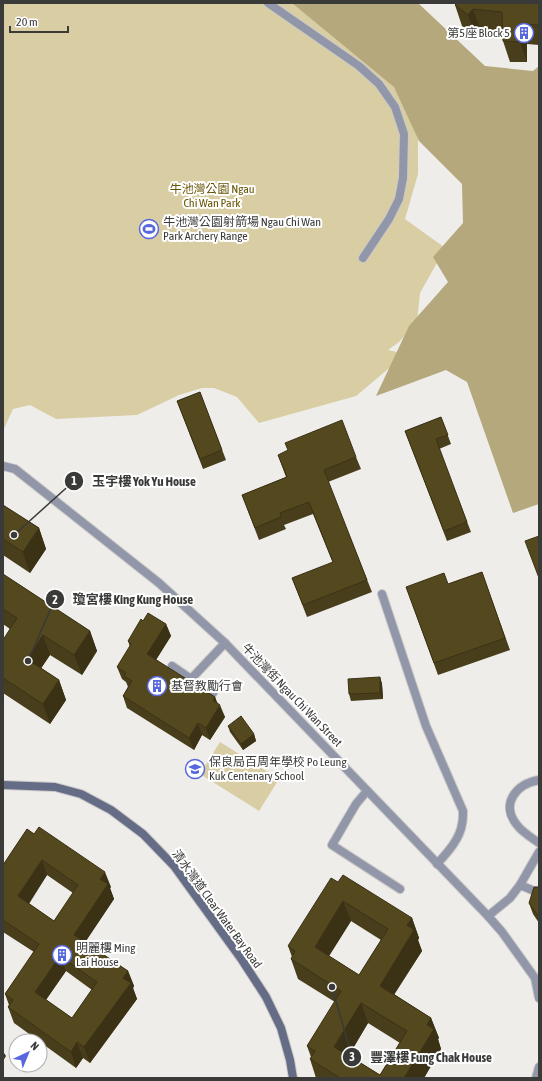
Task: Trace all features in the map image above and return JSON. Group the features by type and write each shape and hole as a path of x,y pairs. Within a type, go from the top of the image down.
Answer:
{"main road":[{"name":"清水灣道 Clear Water Bay Road","path":"3,785 55,787 81,794 111,810 143,834 174,866 242,960 266,998 281,1028 290,1060 293,1078"}],"street":[{"path":"268,3 359,66 379,84 395,107 404,134 403,178 399,199 389,219 363,258"},
{"name":"牛池灣街 Ngau Chi Wan Street","path":"3,466 16,469 159,583 225,643 488,916 502,932 535,978 539,998"},
{"path":"382,594 426,726 463,811 462,824 457,838 437,864"},
{"path":"190,679 225,643"},
{"path":"172,666 213,693"},
{"path":"539,780 522,786 510,800 509,809 517,826 539,843"},
{"path":"367,791 356,804 332,846 400,889"},
{"path":"488,916 510,898 520,885 539,852"},
{"path":"520,885 539,893"},
{"path":"536,1078 539,1067"}],"green space":[{"name":"牛池灣公園 Ngau Chi Wan Park","path":"3,3 305,3 349,32 406,102 418,139 418,174 405,219 448,250 438,261 420,293 417,322 399,342 388,350 406,354 356,396 259,423 237,397 214,388 202,388 179,395 137,415 56,419 30,405 13,409 3,431"},
{"path":"220,742 279,779 259,811 200,774"}],"shaded area":[{"path":"292,3 418,3 485,66 533,71 539,66 539,504 513,513 467,382 446,370 376,396 409,326 448,282 433,257 463,223 462,184 419,141 394,87"}],"building":[{"path":"457,3 539,3 539,25 520,24 520,42 503,41 502,12 473,9 468,15 455,5"},
{"path":"200,392 222,450 200,459 177,401"},
{"path":"441,417 448,435 436,439 467,522 444,531 405,431"},
{"path":"342,420 356,457 324,470 367,580 303,605 292,578 333,562 309,502 280,513 281,517 255,528 242,495 287,477 278,455 288,450 285,443"},
{"path":"3,505 39,528 23,552 3,539"},
{"path":"539,536 539,578 525,541"},
{"path":"482,572 505,638 434,663 406,587 444,573 448,584"},
{"path":"3,574 90,631 74,655 43,635 27,659 59,680 43,704 3,678 3,640 17,618 3,609"},
{"name":"基督教勵行會","path":"148,613 166,624 147,654 215,697 213,700 220,705 206,728 198,723 189,738 123,696 132,681 124,676 126,673 117,667 131,644 128,641 141,619 143,621"},
{"path":"380,677 380,693 349,694 348,679"},
{"path":"241,716 254,734 241,744 228,726"},
{"name":"明麗樓 Ming Lai House","path":"39,827 105,872 100,879 108,884 74,935 128,971 123,978 131,983 84,1047 77,1042 71,1052 48,1036 48,1033 44,1033 8,1007 13,1000 5,994 39,944 3,920 3,865 27,829 34,834","holes":["42,860 78,885 54,921 18,896","60,956 97,982 72,1018 35,992"]},
{"path":"343,875 412,918 407,925 414,930 380,986 431,1018 427,1025 434,1029 404,1078 340,1078 310,1059 315,1051 307,1046 341,991 291,959 295,951 288,946 331,878 338,882","holes":["343,901 388,929 359,975 315,947","361,1003 407,1031 380,1075 334,1047"]},
{"path":"539,885 539,917 529,903 534,887 538,887"}],"place":[{"name":"第5座 Block 5","path":"524,33"},
{"name":"牛池灣公園射箭場 Ngau Chi Wan Park Archery Range","path":"149,229"},
{"name":"玉宇樓 Yok Yu House","path":"14,535"},
{"name":"瓊宮樓 King Kung House","path":"28,661"},
{"name":"基督教勵行會","path":"157,686"},
{"name":"保良局百周年學校 Po Leung Kuk Centenary School","path":"195,769"},
{"name":"明麗樓 Ming Lai House","path":"62,955"},
{"name":"豐澤樓 Fung Chak House","path":"332,987"}]}
